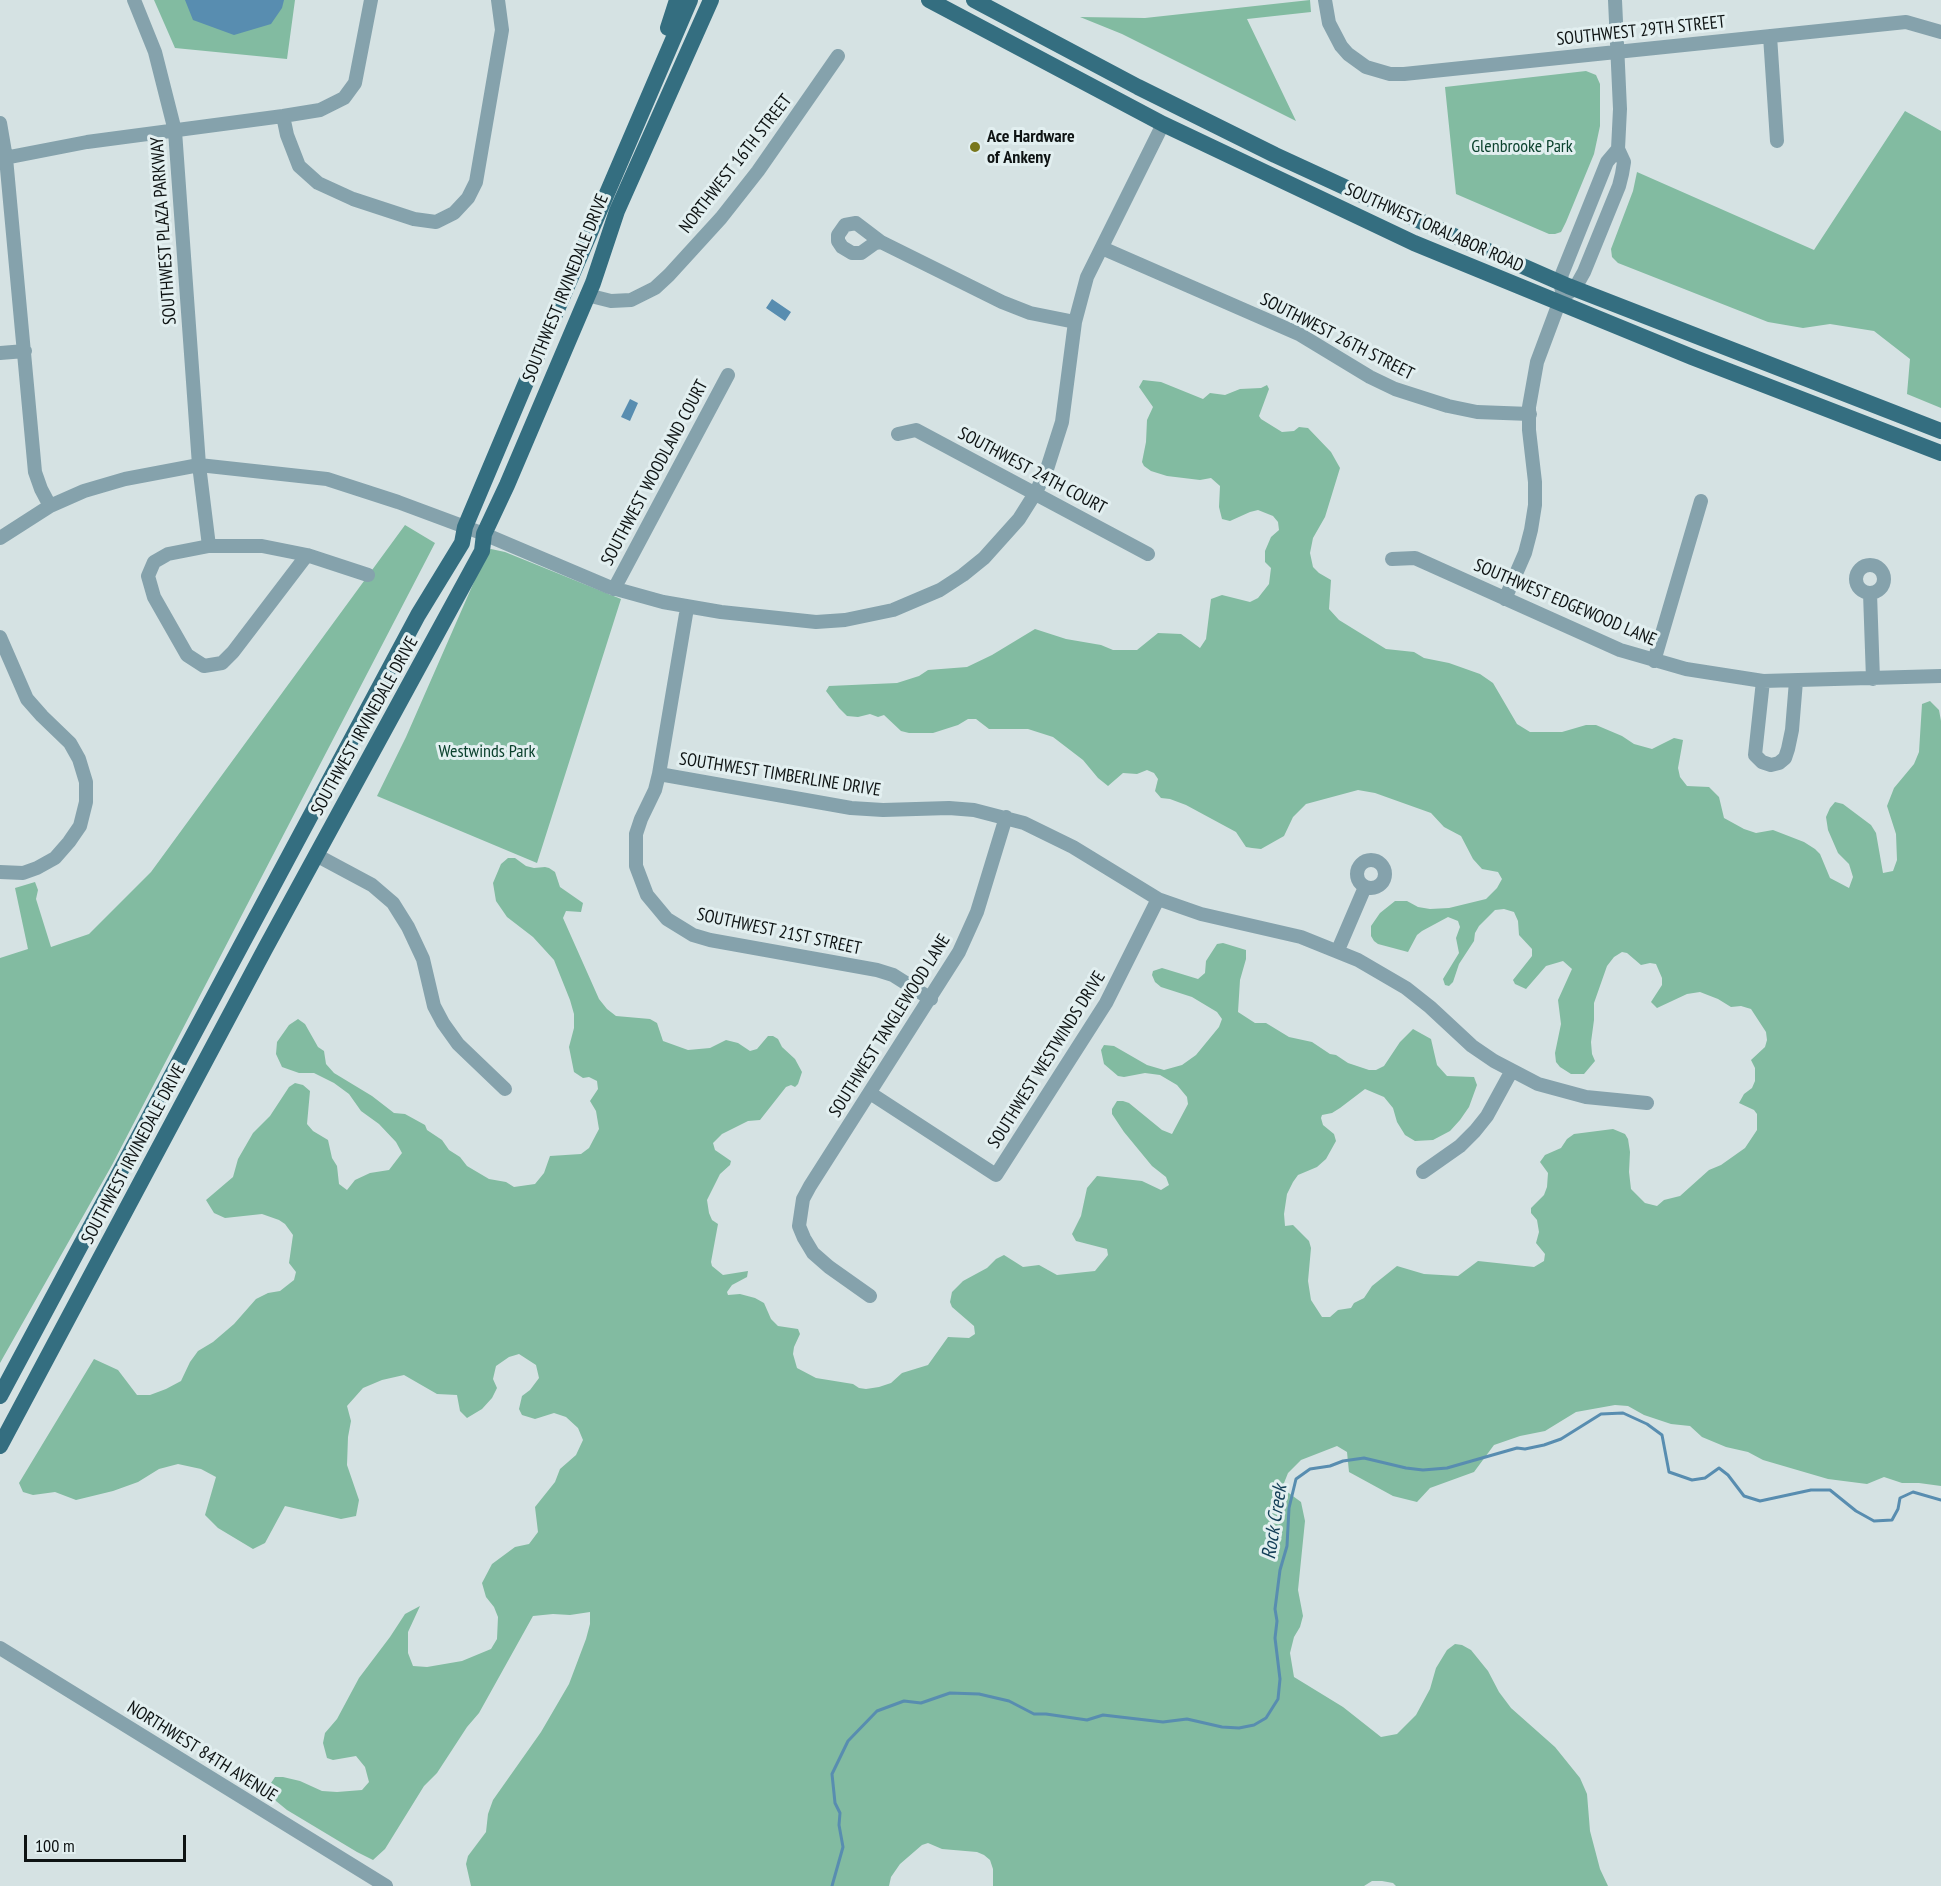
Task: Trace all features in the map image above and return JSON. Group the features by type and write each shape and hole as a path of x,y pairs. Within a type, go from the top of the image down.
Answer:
{"main road":[{"path":"641,111 677,0"},
{"name":"SOUTHWEST IRVINEDALE DRIVE","path":"0,1396 418,615 462,543 465,527 690,0"},
{"name":"SOUTHWEST IRVINEDALE DRIVE","path":"0,1446 316,855 482,551 484,534 588,295 617,211 711,0"},
{"name":"SOUTHWEST ORALABOR ROAD","path":"929,0 1163,124 1414,243 1565,292 1941,431"},
{"name":"SOUTHWEST ORALABOR ROAD","path":"974,0 1138,87 1275,155 1565,292 1692,357 1941,453"},
{"path":"189,1045 209,1055"}],"street":[{"name":"SOUTHWEST PLAZA PARKWAY","path":"134,0 155,52 175,131 199,465 209,546"},
{"path":"3,158 87,142 320,110 344,98 355,83 371,0"},
{"path":"283,116 287,135 299,166 318,183 353,199 414,219 436,222 454,213 468,198 476,182 502,30 498,0"},
{"name":"SOUTHWEST 29TH STREET","path":"1326,0 1332,31 1348,54 1375,71 1404,74 1906,22 1941,32"},
{"path":"1505,599 1525,553 1532,530 1535,482 1530,414 1532,383 1537,362 1565,292 1584,272 1619,186 1624,162 1618,149 1620,109 1615,0"},
{"path":"1770,36 1777,141"},
{"name":"NORTHWEST 16TH STREET","path":"588,295 611,301 631,300 655,288 669,275 721,218 758,171 838,56"},
{"path":"0,123 25,351 35,472 50,506"},
{"path":"0,538 50,506 84,491 106,484 199,465 327,479 484,534 614,589 687,608 816,622 845,620 893,610 940,590 984,558 1019,519 1036,492 1047,470 1062,422 1075,322 1087,278 1163,124"},
{"path":"1565,292 1562,274 1607,162 1618,149"},
{"path":"881,242 1002,302 1030,312 1075,322"},
{"name":"SOUTHWEST 26TH STREET","path":"1102,248 1299,334 1370,377 1404,392 1468,410 1530,414"},
{"path":"0,353 25,351"},
{"name":"SOUTHWEST WOODLAND COURT","path":"614,589 728,375"},
{"name":"SOUTHWEST 24TH COURT","path":"898,434 916,430 1036,492 1148,554"},
{"path":"1653,661 1701,501"},
{"path":"307,555 233,652 222,663 204,666 187,655 154,597 148,576 153,562 168,554 209,546 262,546 307,555 368,575"},
{"name":"SOUTHWEST EDGEWOOD LANE","path":"1392,559 1415,558 1587,636 1653,661 1686,669 1763,681 1941,676"},
{"path":"1870,593 1873,679"},
{"name":"SOUTHWEST 21ST STREET","path":"687,608 659,774 655,790 636,834 635,851 638,873 647,895 667,919 693,935 877,970 893,975 931,999"},
{"path":"0,637 27,699 70,743 79,759 86,782 86,802 80,826 55,858 23,873 0,872"},
{"path":"1763,681 1755,755 1762,762 1771,765 1785,758 1788,749 1796,681"},
{"name":"SOUTHWEST TIMBERLINE DRIVE","path":"659,774 851,808 883,810 949,808 974,810 1006,817 1048,833 1158,898 1201,914 1271,928 1301,937 1338,950 1366,964 1406,988 1472,1046 1511,1072 1562,1092 1586,1097 1647,1103"},
{"name":"SOUTHWEST TANGLEWOOD LANE","path":"870,1296 813,1253 799,1226 803,1199 959,952 972,924 1006,817"},
{"path":"316,855 372,885 393,903 408,927 423,959 434,1006 443,1023 458,1044 505,1089"},
{"path":"1338,950 1365,887"},
{"name":"SOUTHWEST WESTWINDS DRIVE","path":"870,1093 996,1175 1106,1003 1158,898"},
{"path":"1423,1172 1460,1146 1475,1131 1487,1116 1511,1072"},
{"name":"NORTHWEST 84TH AVENUE","path":"0,1648 386,1886"}],"green space":[{"path":"154,0 295,0 287,59 175,48"},
{"path":"1310,0 1311,12 1247,19 1296,121 1122,34 1080,17 1145,18"},
{"name":"Glenbrooke Park","path":"1586,71 1596,75 1600,84 1600,126 1594,154 1561,232 1549,234 1456,194 1445,87"},
{"path":"1905,111 1941,131 1941,408 1907,394 1910,359 1874,331 1830,324 1803,328 1768,322 1618,263 1612,257 1611,249 1633,191 1637,172 1814,250"},
{"path":"1143,380 1161,382 1203,399 1210,393 1225,395 1240,389 1261,388 1267,385 1269,389 1259,416 1261,419 1282,432 1294,431 1299,427 1308,428 1331,452 1340,468 1325,517 1313,538 1310,553 1313,567 1331,580 1329,609 1339,620 1386,649 1414,652 1424,658 1449,663 1480,674 1493,683 1517,724 1530,732 1562,732 1586,725 1596,725 1634,744 1652,749 1674,738 1683,740 1678,768 1680,777 1687,786 1709,787 1719,797 1724,818 1744,829 1756,833 1773,830 1804,842 1820,854 1830,878 1849,888 1853,877 1849,864 1838,853 1828,830 1826,817 1830,808 1835,802 1843,804 1871,825 1876,833 1883,873 1893,871 1897,860 1896,834 1887,806 1894,788 1914,764 1919,752 1922,704 1930,701 1939,710 1941,721 1941,1486 1902,1483 1884,1477 1867,1484 1828,1479 1763,1460 1748,1452 1726,1447 1702,1437 1690,1426 1671,1424 1644,1415 1628,1406 1615,1405 1576,1412 1545,1431 1494,1445 1474,1472 1430,1488 1417,1502 1393,1496 1349,1472 1347,1452 1337,1446 1301,1460 1288,1473 1282,1488 1301,1502 1305,1521 1298,1590 1303,1616 1290,1653 1294,1677 1343,1707 1381,1737 1397,1734 1416,1715 1430,1689 1436,1668 1447,1650 1455,1644 1471,1650 1488,1671 1511,1708 1555,1747 1580,1778 1587,1794 1590,1831 1600,1869 1608,1886 1396,1886 1393,1883 1372,1881 1364,1886 993,1886 993,1869 990,1860 984,1855 977,1852 942,1849 928,1843 922,1845 900,1864 891,1877 889,1886 471,1886 466,1864 468,1856 486,1832 488,1814 493,1800 541,1732 569,1684 586,1639 590,1612 533,1616 479,1713 467,1727 437,1773 424,1786 385,1849 373,1860 357,1852 287,1810 265,1792 275,1777 300,1781 322,1791 337,1792 362,1790 369,1782 365,1767 356,1756 333,1760 327,1758 323,1743 325,1733 337,1719 359,1678 405,1614 420,1606 408,1632 408,1653 413,1666 427,1667 462,1661 491,1649 497,1639 498,1617 486,1597 482,1583 492,1564 515,1547 529,1544 538,1532 535,1507 555,1482 560,1469 576,1455 583,1440 578,1428 566,1417 554,1413 535,1419 522,1415 519,1409 522,1396 539,1378 536,1365 519,1354 509,1357 496,1366 493,1379 497,1388 492,1398 482,1409 467,1418 460,1411 457,1395 437,1394 404,1375 382,1380 363,1388 347,1406 351,1421 347,1465 359,1500 356,1516 341,1519 285,1506 265,1543 253,1549 218,1528 205,1515 216,1477 201,1469 178,1464 159,1469 138,1482 113,1491 76,1500 55,1492 33,1495 23,1492 19,1483 94,1359 118,1370 137,1395 150,1395 166,1389 181,1381 198,1351 213,1342 234,1324 256,1299 268,1293 280,1291 294,1280 296,1272 289,1263 293,1235 285,1224 262,1214 225,1218 214,1213 206,1200 233,1177 238,1159 253,1133 270,1116 289,1087 295,1083 303,1085 310,1091 307,1124 313,1131 328,1140 332,1158 337,1166 339,1184 347,1190 355,1180 370,1173 389,1170 402,1153 396,1142 379,1124 361,1111 349,1094 334,1083 314,1073 299,1073 282,1067 276,1054 277,1042 289,1025 298,1019 305,1024 318,1047 324,1051 326,1064 334,1073 372,1096 394,1113 405,1114 425,1125 427,1130 442,1140 449,1150 460,1157 467,1166 489,1179 506,1182 514,1187 535,1184 544,1173 550,1156 581,1154 589,1148 599,1129 596,1111 590,1101 598,1089 597,1081 589,1077 583,1078 574,1072 569,1047 574,1028 574,1014 554,960 533,937 507,917 496,901 493,883 501,864 508,858 515,858 526,866 534,868 549,868 555,872 560,887 583,903 581,912 566,911 563,918 599,999 616,1016 650,1019 657,1023 663,1041 688,1050 710,1048 726,1040 738,1043 750,1051 757,1049 768,1036 773,1036 795,1059 802,1072 798,1084 795,1087 791,1085 786,1087 760,1120 748,1121 722,1134 713,1143 715,1150 731,1161 730,1165 720,1174 707,1200 712,1220 718,1224 711,1262 712,1266 723,1275 748,1271 747,1277 732,1285 727,1292 728,1295 740,1294 755,1298 764,1303 771,1319 778,1326 798,1329 800,1334 793,1354 797,1368 816,1378 853,1384 859,1388 879,1387 891,1383 902,1373 928,1365 948,1337 969,1338 975,1334 974,1326 952,1307 950,1302 952,1292 963,1281 987,1268 1004,1255 1023,1267 1039,1265 1057,1275 1095,1271 1108,1255 1107,1249 1076,1241 1072,1234 1081,1216 1087,1188 1097,1176 1142,1181 1161,1190 1169,1185 1166,1177 1152,1166 1124,1132 1112,1114 1112,1109 1117,1101 1129,1103 1162,1130 1172,1134 1188,1104 1187,1097 1177,1085 1160,1075 1145,1073 1118,1076 1104,1064 1101,1050 1104,1045 1114,1046 1147,1065 1164,1070 1182,1065 1196,1055 1219,1027 1222,1019 1217,1012 1192,997 1161,987 1152,975 1153,971 1162,968 1198,979 1205,973 1206,961 1217,944 1223,943 1246,950 1240,980 1238,1012 1255,1023 1266,1023 1289,1037 1312,1042 1348,1063 1369,1070 1376,1070 1384,1066 1400,1042 1413,1029 1431,1039 1437,1065 1447,1076 1474,1077 1477,1085 1469,1107 1460,1120 1450,1131 1433,1140 1415,1141 1405,1135 1397,1122 1393,1108 1384,1097 1365,1089 1332,1113 1322,1115 1323,1125 1334,1134 1336,1141 1326,1159 1317,1167 1298,1175 1293,1182 1287,1194 1284,1214 1285,1226 1293,1225 1309,1241 1311,1248 1308,1281 1311,1300 1322,1317 1330,1317 1338,1310 1351,1308 1354,1303 1364,1298 1372,1286 1397,1266 1424,1274 1458,1276 1478,1261 1534,1267 1544,1261 1545,1254 1536,1243 1539,1232 1537,1220 1531,1213 1531,1208 1544,1195 1547,1187 1548,1173 1540,1162 1545,1155 1561,1148 1574,1134 1613,1129 1625,1134 1630,1152 1631,1189 1645,1203 1657,1206 1664,1200 1680,1196 1709,1170 1721,1165 1745,1148 1757,1130 1757,1114 1754,1110 1739,1103 1755,1081 1755,1068 1751,1060 1765,1047 1767,1040 1766,1032 1751,1009 1741,1006 1731,1007 1700,992 1687,994 1657,1008 1651,1002 1662,985 1662,978 1656,964 1641,965 1627,953 1622,952 1614,957 1607,966 1594,1003 1591,1042 1595,1061 1584,1074 1571,1074 1556,1062 1555,1053 1561,1024 1558,1000 1572,969 1563,961 1546,966 1526,989 1515,984 1513,980 1532,956 1532,949 1519,935 1518,921 1514,912 1504,909 1495,910 1479,926 1474,941 1459,964 1453,982 1449,986 1445,985 1443,979 1459,953 1456,938 1460,927 1458,921 1448,917 1422,931 1417,935 1408,952 1374,941 1371,936 1371,926 1380,913 1395,901 1407,901 1418,907 1430,909 1449,908 1486,899 1502,879 1498,872 1482,869 1473,859 1461,836 1444,827 1431,813 1375,793 1358,790 1306,804 1293,817 1284,836 1261,849 1246,847 1236,832 1186,805 1161,798 1155,791 1158,779 1154,773 1147,770 1137,774 1123,773 1108,786 1083,760 1053,737 1028,729 989,729 976,719 968,719 958,725 933,733 909,733 901,731 884,715 878,717 870,714 858,717 847,716 839,708 826,691 829,686 897,683 919,676 928,670 967,667 1035,629 1113,650 1137,650 1158,633 1181,634 1200,648 1206,639 1211,599 1222,595 1250,602 1258,598 1269,584 1271,568 1265,562 1265,551 1271,537 1279,530 1278,522 1273,516 1258,510 1230,521 1222,519 1219,507 1220,486 1211,478 1200,480 1167,476 1144,466 1142,462 1147,420 1153,407 1139,387"},
{"path":"405,525 435,543 112,1165 0,1363 0,958 28,949 15,888 35,882 38,890 36,899 51,947 89,934 151,872"},
{"name":"Westwinds Park","path":"488,550 505,552 621,599 537,863 377,796 406,737"}],"water":[{"path":"185,0 284,0 282,8 271,24 234,35 193,20"},
{"path":"772,299 791,312 785,321 766,308"},
{"path":"630,399 638,403 630,421 621,417"}],"waterway":[{"name":"Rock Creek","path":"832,1886 843,1847 839,1825 840,1813 835,1803 832,1774 848,1741 877,1711 904,1701 921,1703 950,1693 979,1694 1009,1701 1034,1714 1087,1720 1103,1715 1163,1722 1187,1719 1222,1727 1239,1728 1254,1725 1266,1718 1278,1699 1280,1679 1275,1638 1277,1621 1275,1609 1280,1570 1287,1546 1289,1508 1296,1479 1310,1469 1364,1458 1406,1468 1423,1470 1447,1468 1517,1448 1525,1449 1544,1445 1561,1439 1601,1414 1623,1413 1647,1424 1662,1435 1669,1472 1692,1480 1705,1478 1719,1468 1728,1475 1744,1496 1760,1501 1811,1490 1830,1490 1856,1511 1874,1521 1892,1520 1898,1509 1900,1498 1913,1492 1941,1500"}],"place":[{"name":"Ace Hardware of Ankeny","path":"975,147"}]}
